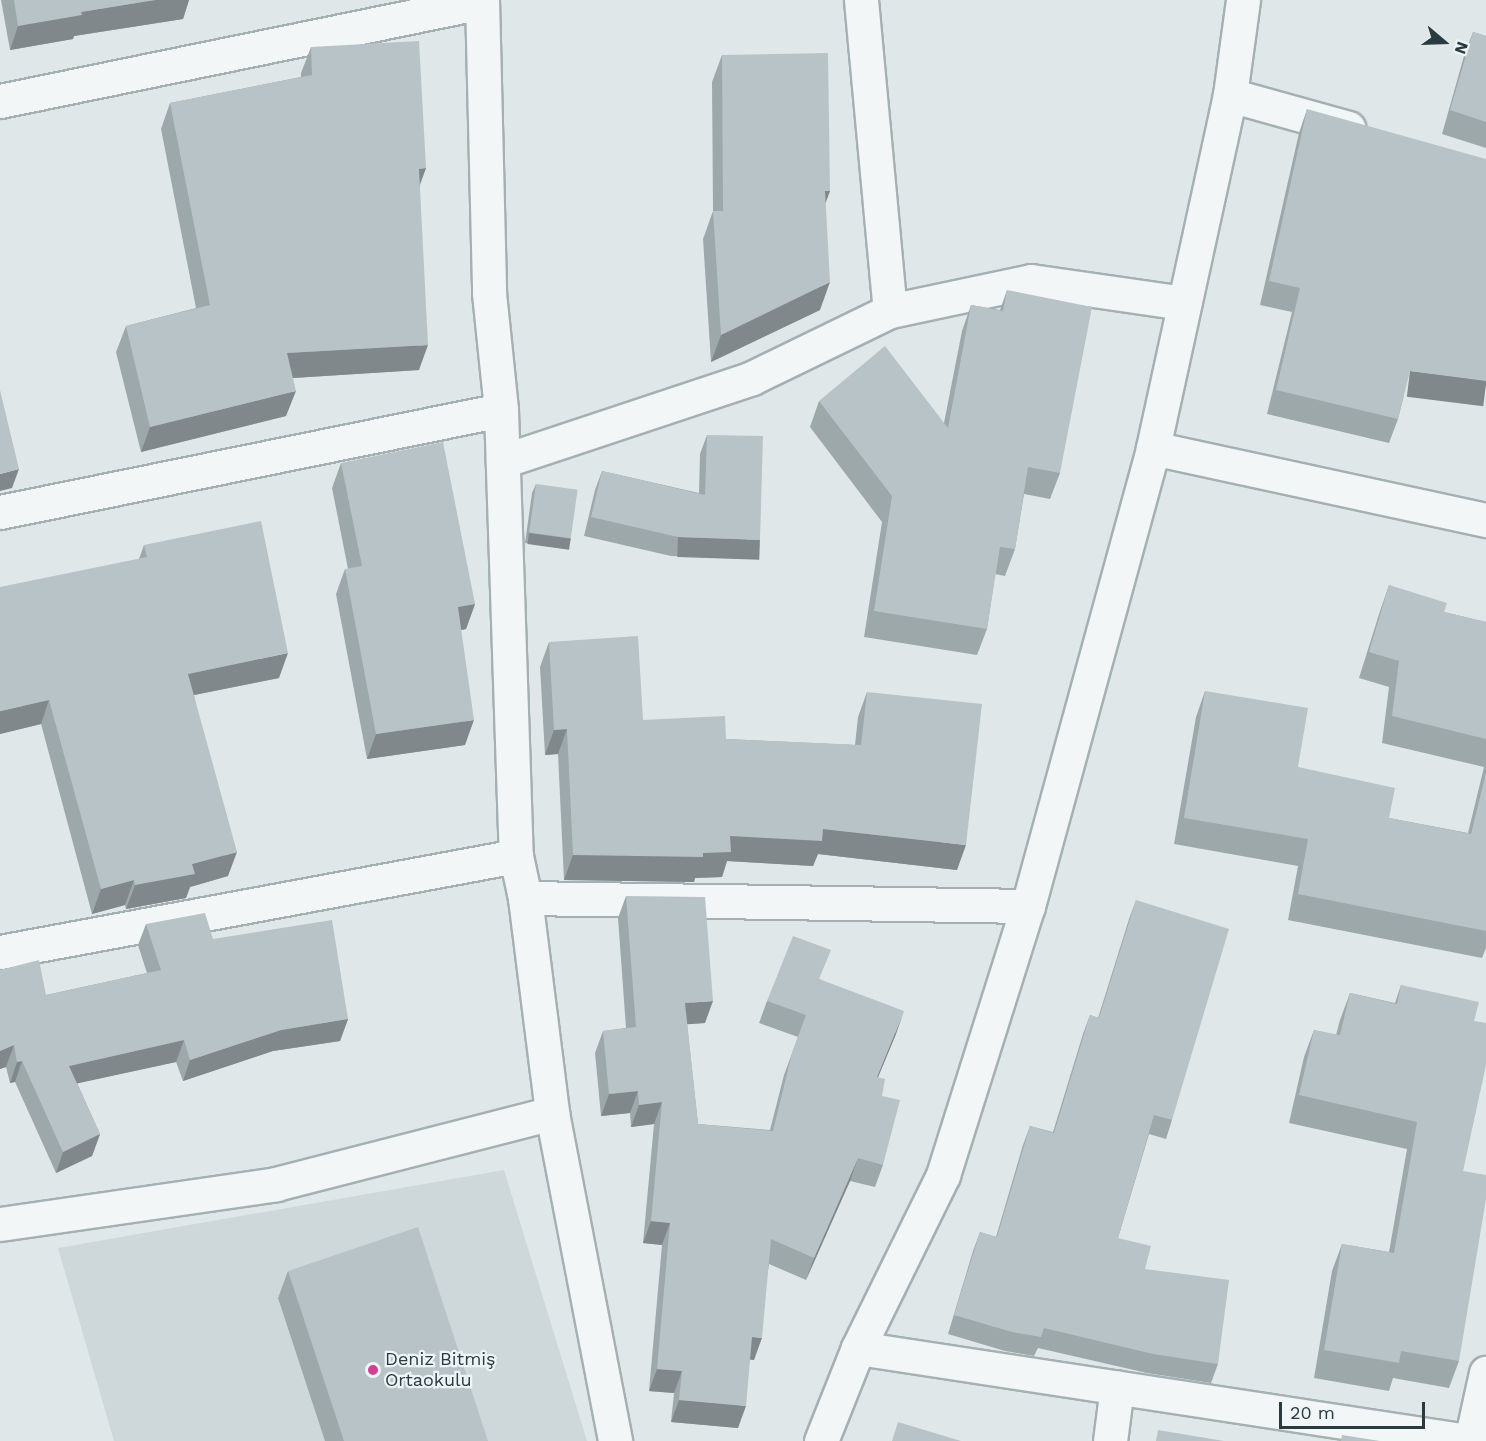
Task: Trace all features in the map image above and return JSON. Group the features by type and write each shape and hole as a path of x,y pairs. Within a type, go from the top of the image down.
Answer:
{"street":[{"path":"861,0 890,311"},
{"path":"821,1441 858,1348 943,1175 1028,906 1153,448 1230,95 1243,0"},
{"path":"0,101 482,1 489,293 501,410 516,856 525,898 552,1113 615,1441"},
{"path":"1230,95 1375,135"},
{"path":"503,461 752,378 890,311 1031,281 1184,303"},
{"path":"0,513 501,410"},
{"path":"1153,448 1486,520"},
{"path":"0,952 516,856"},
{"path":"525,898 1028,906"},
{"path":"0,1224 276,1184 552,1113"},
{"path":"858,1348 1469,1441 1486,1373"},
{"path":"1110,1441 1117,1388"}],"shaded area":[{"path":"504,1170 587,1441 114,1441 58,1248"}],"building":[{"path":"14,0 155,0 81,12 82,15 18,26"},
{"path":"1473,32 1486,36 1486,122 1450,110"},
{"path":"419,41 426,168 419,169 428,345 287,353 296,391 150,427 126,326 210,305 170,103 312,75 311,47"},
{"path":"828,53 830,191 825,191 830,282 721,335 713,211 723,211 722,55"},
{"path":"1307,109 1486,159 1486,381 1410,371 1398,419 1276,390 1300,288 1269,281"},
{"path":"1007,290 1092,307 1060,473 1028,467 1015,549 1000,547 987,629 874,611 892,496 819,401 885,346 948,428 971,305 1003,311"},
{"path":"0,390 19,469 0,474"},
{"path":"707,435 763,436 760,540 678,537 591,517 602,471 705,495"},
{"path":"443,442 475,604 458,607 474,720 376,734 345,569 362,566 341,463"},
{"path":"536,484 578,490 571,538 529,533"},
{"path":"261,521 288,653 188,674 237,852 192,864 195,874 135,885 134,880 101,889 49,700 0,711 0,587 147,557 144,545"},
{"path":"1389,585 1447,603 1444,612 1486,622 1486,739 1392,716 1399,661 1369,652"},
{"path":"638,636 643,720 725,716 726,739 861,745 867,692 982,704 966,845 823,829 822,841 730,836 731,852 703,853 703,857 573,855 567,729 554,730 549,642"},
{"path":"1205,691 1308,708 1298,767 1395,788 1389,818 1471,834 1486,773 1486,931 1298,894 1308,839 1184,818"},
{"path":"626,896 705,897 713,1001 685,1003 698,1124 773,1131 792,1053 806,1015 767,1001 793,936 831,950 819,979 904,1011 877,1077 885,1079 882,1096 900,1100 883,1165 858,1158 814,1258 771,1239 762,1338 752,1337 746,1406 679,1400 682,1371 657,1369 670,1223 651,1221 662,1102 639,1105 638,1091 609,1094 603,1031 636,1027"},
{"path":"1136,900 1229,929 1172,1120 1154,1115 1118,1238 1151,1246 1145,1269 1229,1280 1218,1364 1153,1354 1044,1328 1041,1337 1012,1332 954,1315 980,1232 997,1237 1030,1126 1054,1133 1090,1015 1099,1018"},
{"path":"205,913 213,939 332,920 348,1019 281,1030 190,1060 184,1040 69,1066 100,1134 63,1152 22,1061 17,1062 14,1045 0,1051 0,970 39,960 46,995 161,970 146,924"},
{"path":"1401,985 1479,1002 1474,1021 1486,1023 1486,1065 1463,1171 1486,1175 1486,1199 1459,1361 1401,1351 1399,1363 1324,1350 1342,1244 1394,1253 1417,1122 1299,1095 1314,1030 1340,1035 1350,993 1397,1004"},
{"name":"Deniz Bitmiş Ortaokulu","path":"418,1227 488,1441 344,1441 288,1271"},
{"path":"898,1422 961,1441 892,1441"},
{"path":"1158,1430 1224,1441 1156,1441"},
{"path":"1342,1435 1380,1441 1341,1441"}],"place":[{"name":"Deniz Bitmiş Ortaokulu","path":"373,1370"}]}
